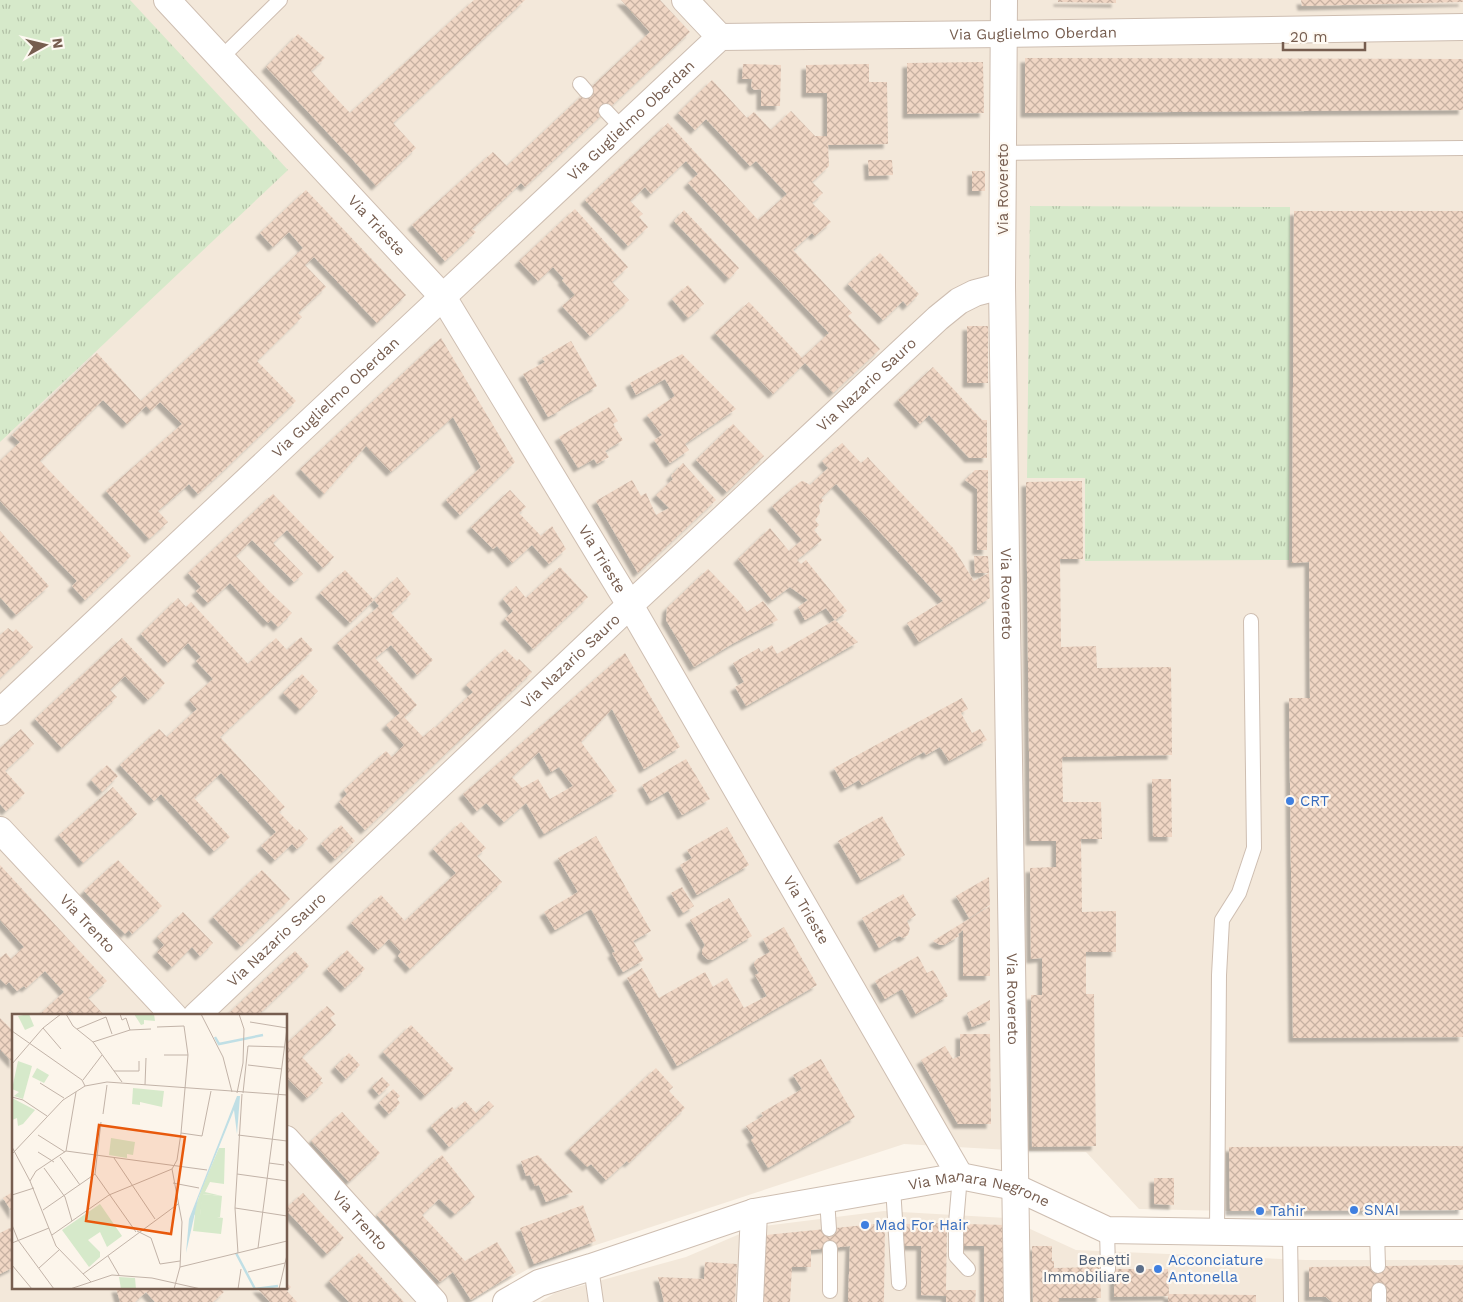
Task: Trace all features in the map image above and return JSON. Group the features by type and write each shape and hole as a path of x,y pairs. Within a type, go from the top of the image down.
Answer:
{"street":[{"name":"Via Trieste","path":"167,0 443,296 630,605 960,1176"},
{"path":"685,0 720,37"},
{"name":"Via Rovereto","path":"1004,0 1002,286 1017,1302"},
{"name":"Via Guglielmo Oberdan","path":"0,712 443,296 614,120 720,37 1463,28"},
{"name":"Via Nazario Sauro","path":"198,1014 630,605 938,318 958,301 975,293 1002,286"},
{"name":"Via Trento","path":"0,830 172,1014"},
{"name":"Via Trento","path":"288,1141 434,1302"},
{"name":"Via Manara Negrone","path":"506,1302 539,1283 754,1212 960,1176 1015,1187 1107,1230 1463,1233"},
{"path":"750,1302 754,1212"}],"lane":[{"path":"221,58 280,0"},
{"path":"1003,153 1463,148"},
{"path":"1217,1232 1219,975 1222,920 1239,893 1254,848 1251,621"},
{"path":"960,1176 956,1223 956,1256 968,1269"},
{"path":"893,1187 899,1282"},
{"path":"827,1199 829,1229"},
{"path":"1107,1230 1108,1268"},
{"path":"1290,1233 1291,1302"},
{"path":"1377,1233 1378,1266"},
{"path":"830,1248 830,1291"},
{"path":"591,1267 596,1302"}],"shaded area":[{"path":"0,0 1463,0 1463,1210 1230,1211 1139,1209 1086,1152 1026,1151 904,1144 535,1265 471,1302 0,1302"},
{"path":"884,1211 1006,1218 1076,1250 1306,1260 1463,1260 1463,1302 540,1302 555,1293 686,1257 756,1227"}],"green space":[{"path":"0,0 130,0 288,170 0,442"},
{"path":"1030,206 1290,207 1289,560 1085,561 1085,478 1027,478"}],"building":[{"path":"474,0 525,0 393,123 416,148 376,186 266,67 298,34 325,58 311,71 350,113"},
{"path":"621,0 660,0 690,32 525,187 521,183 472,229 476,232 445,261 412,225 493,152 507,166 650,32"},
{"path":"1058,0 1116,0 1116,3 1058,2"},
{"path":"1301,0 1463,0 1463,2 1302,6"},
{"path":"1025,58 1463,59 1463,110 1025,113"},
{"path":"983,62 984,113 907,114 907,63"},
{"path":"743,64 781,65 780,106 761,106 761,89 753,89 751,86 752,79 742,79"},
{"path":"869,64 869,82 887,82 888,144 828,145 829,166 812,182 823,193 812,203 831,222 815,236 812,233 793,250 852,313 848,316 880,349 833,393 805,363 773,394 715,333 749,302 802,358 829,333 688,183 698,174 686,161 651,194 645,187 630,201 643,214 639,217 648,227 628,246 585,200 668,123 758,220 787,194 756,161 750,166 706,119 695,130 678,113 712,80 747,118 754,112 771,130 791,111 815,136 827,136 827,93 806,93 806,65"},
{"path":"868,160 892,160 893,175 869,176"},
{"path":"972,171 985,171 985,191 972,191"},
{"path":"306,190 406,295 377,323 314,257 305,265 326,287 298,313 302,317 257,361 296,401 198,494 189,484 158,511 168,522 149,539 106,491 182,424 160,402 151,411 146,406 127,424 103,400 40,461 131,556 85,600 72,586 77,581 0,501 0,461 20,442 12,435 97,353 141,401 303,248 289,232 273,247 260,233"},
{"path":"575,209 628,267 612,282 629,300 590,336 562,306 575,295 553,267 538,281 519,261"},
{"path":"684,210 739,268 729,279 674,221"},
{"path":"1294,211 1463,211 1463,1037 1293,1038 1289,698 1310,698 1309,562 1292,563"},
{"path":"880,253 919,294 907,306 903,301 883,320 848,284"},
{"path":"688,285 704,304 688,318 672,299"},
{"path":"967,326 988,326 988,383 967,383"},
{"path":"441,338 515,462 460,515 446,500 481,467 453,417 391,472 366,446 324,494 300,469"},
{"path":"571,341 597,386 548,417 523,374 545,362 542,358"},
{"path":"682,354 736,409 685,444 689,450 670,463 654,440 662,435 647,415 675,396 665,379 636,395 630,383"},
{"path":"933,367 982,420 987,420 987,458 969,458 929,415 920,424 898,400"},
{"path":"609,407 618,421 613,424 623,440 605,451 609,457 597,464 594,459 578,468 559,437"},
{"path":"733,424 764,456 727,492 696,460"},
{"path":"842,443 861,463 868,457 954,549 974,581 989,573 990,598 919,642 907,623 943,601 836,484 821,498 824,500 819,505 820,513 815,520 819,525 814,530 822,540 797,560 801,564 806,560 847,611 835,620 826,608 805,620 798,607 808,600 790,587 772,600 738,559 770,528 789,551 802,540 772,506 800,482 803,481 810,485 828,468 822,461"},
{"path":"683,463 716,500 638,573 596,501 632,480 641,496 646,493 656,515 669,508 656,495 673,479 671,476"},
{"path":"975,470 988,470 987,550 977,550 977,489 965,480"},
{"path":"1082,481 1083,559 1060,559 1061,647 1096,646 1097,668 1171,667 1172,755 1062,757 1063,802 1101,802 1102,839 1081,839 1082,912 1116,911 1116,952 1086,952 1086,994 1094,994 1096,1146 1032,1147 1031,995 1042,995 1042,958 1031,959 1030,868 1056,867 1056,841 1030,841 1026,482"},
{"path":"510,490 526,507 519,513 541,536 552,526 566,549 549,564 532,545 512,563 497,546 493,549 471,527"},
{"path":"273,494 334,557 323,568 287,530 273,543 303,574 294,582 252,540 236,556 292,613 278,627 271,620 268,623 230,583 208,603 196,591 201,587 188,573"},
{"path":"0,531 49,586 16,615 0,597"},
{"path":"974,556 988,556 989,573 975,573"},
{"path":"560,567 588,597 533,649 505,619 513,611 503,599 516,586 526,598"},
{"path":"708,569 747,612 763,601 778,620 732,644 694,667 666,620 667,608"},
{"path":"345,570 374,600 350,623 320,593"},
{"path":"397,577 411,594 391,613 433,660 417,675 391,645 375,658 417,705 404,717 423,737 473,692 466,685 505,649 532,672 365,830 339,802 347,794 344,790 386,751 392,757 404,745 386,725 400,713 337,643 379,606 374,600"},
{"path":"178,598 186,607 191,602 248,664 276,638 287,650 301,637 313,650 220,737 285,807 279,812 297,831 299,829 308,839 297,849 292,844 275,860 261,846 276,832 221,773 194,798 230,837 214,851 161,794 154,801 120,765 159,729 167,737 197,709 189,700 213,679 196,661 201,657 188,643 168,663 141,634"},
{"path":"835,620 858,642 746,706 735,687 744,682 733,663 759,648 761,652 772,645 777,654"},
{"path":"8,628 13,632 16,629 33,647 0,678 0,635"},
{"path":"122,638 165,683 148,700 125,676 110,690 117,697 62,748 35,719"},
{"path":"625,653 680,747 644,769 612,709 581,742 617,791 544,834 526,803 504,822 486,803 477,811 463,794","holes":["539,752 551,772 559,767 573,786 550,799 538,779 522,788 512,777"]},
{"path":"302,674 318,691 300,710 283,693"},
{"path":"962,698 968,709 961,713 972,733 980,729 987,740 949,761 940,747 926,755 924,752 862,785 859,780 845,788 834,768"},
{"path":"21,729 34,744 5,771 25,793 6,811 0,804 0,748"},
{"path":"686,759 710,799 682,815 668,791 651,801 642,785"},
{"path":"107,765 118,776 102,792 91,780"},
{"path":"1152,779 1171,779 1172,837 1153,837"},
{"path":"113,787 137,814 83,863 59,835"},
{"path":"882,816 905,855 861,880 838,841"},
{"path":"461,822 486,848 477,856 502,882 410,969 398,956 401,952 389,939 378,950 351,923 381,895 405,921 456,873 433,849"},
{"path":"341,825 355,841 335,859 321,844"},
{"path":"727,827 749,865 697,895 680,865 692,858 687,850"},
{"path":"596,836 651,931 633,941 644,960 623,972 612,953 615,952 591,909 555,930 544,912 578,892 558,858"},
{"path":"118,860 162,906 132,934 129,930 125,934 84,891"},
{"path":"0,865 107,981 88,998 103,1014 72,1014 70,1011 68,1014 40,1014 64,992 45,971 26,988 24,986 17,991 9,982 6,985 0,979 0,958 6,953 11,959 24,947 0,920"},
{"path":"262,870 290,899 241,946 213,917"},
{"path":"989,877 990,905 969,918 956,896"},
{"path":"682,887 694,906 683,913 671,893"},
{"path":"903,894 916,915 907,921 910,928 908,935 903,938 899,936 879,948 862,918"},
{"path":"729,898 752,936 712,960 707,959 702,954 705,945 690,920"},
{"path":"990,906 990,976 963,976 963,930 958,934 959,936 944,945 933,941"},
{"path":"183,912 213,943 200,956 192,947 172,967 157,952 164,945 157,937"},
{"path":"784,927 817,985 677,1066 627,978 642,968 659,998 705,972 713,987 727,978 744,1008 767,996 755,975 759,973 754,963 757,959 770,952 763,939"},
{"path":"347,950 365,969 345,988 327,969"},
{"path":"295,951 309,966 259,1014 228,1014"},
{"path":"918,956 927,973 933,970 948,996 916,1014 902,989 885,999 875,981"},
{"path":"990,1000 990,1020 972,1027 967,1013"},
{"path":"327,1006 335,1014 330,1018 336,1025 302,1057 322,1078 320,1081 323,1083 307,1098 288,1079 288,1042"},
{"path":"0,1018 12,1030 12,1062 0,1049"},
{"path":"411,1025 454,1069 425,1096 383,1052"},
{"path":"960,1034 990,1034 991,1124 958,1124 921,1060 945,1046 953,1059 960,1056"},
{"path":"349,1053 360,1065 346,1079 335,1067"},
{"path":"821,1059 855,1117 768,1168 751,1140 754,1138 746,1126 763,1116 761,1113 802,1089 793,1075"},
{"path":"656,1068 673,1087 669,1091 685,1108 629,1163 627,1161 606,1180 591,1164 587,1167 569,1149"},
{"path":"382,1077 390,1085 379,1095 372,1087"},
{"path":"393,1089 400,1096 397,1099 400,1103 389,1114 379,1103"},
{"path":"465,1101 476,1113 489,1101 494,1106 449,1147 431,1126 452,1107 455,1110"},
{"path":"342,1112 380,1153 349,1182 311,1141"},
{"path":"1463,1146 1463,1210 1230,1211 1229,1147"},
{"path":"442,1155 475,1197 455,1214 439,1199 422,1215 465,1261 497,1242 516,1272 471,1300 453,1272 440,1282 377,1215"},
{"path":"538,1155 573,1192 546,1202 539,1185 535,1186 530,1175 526,1176 521,1161"},
{"path":"1154,1178 1174,1178 1174,1205 1154,1204"},
{"path":"12,1192 12,1212 3,1198"},
{"path":"303,1193 344,1238 327,1254 288,1212 288,1206"},
{"path":"583,1205 596,1241 534,1264 520,1228"},
{"path":"885,1223 884,1302 848,1302 850,1246 811,1250 811,1267 792,1267 790,1302 762,1302 766,1235"},
{"path":"947,1223 946,1290 976,1290 975,1302 946,1302 946,1296 921,1295 921,1246 904,1246 904,1224"},
{"path":"964,1224 1007,1225 1007,1302 984,1302 984,1246 964,1246"},
{"path":"12,1227 12,1268 0,1274 0,1233"},
{"path":"1032,1246 1052,1246 1054,1268 1100,1267 1101,1298 1059,1298 1059,1302 1033,1302"},
{"path":"359,1253 404,1302 349,1302 329,1281"},
{"path":"705,1262 737,1264 735,1302 664,1302 658,1277 704,1279"},
{"path":"1463,1265 1463,1302 1383,1302 1382,1290 1371,1290 1371,1302 1332,1302 1326,1297 1309,1297 1309,1267"},
{"path":"1114,1269 1168,1269 1169,1294 1256,1295 1256,1302 1168,1302 1168,1296 1114,1297"},
{"path":"117,1290 222,1290 224,1292 213,1302 155,1302 146,1292 135,1302 120,1302"},
{"path":"259,1290 288,1290 297,1302 270,1302"}],"place":[{"name":"CRT","path":"1290,801"},
{"name":"SNAI","path":"1354,1210"},
{"name":"Tahir","path":"1260,1211"},
{"name":"Mad For Hair","path":"865,1225"},
{"name":"Benetti Immobiliare","path":"1140,1269"},
{"name":"Acconciature Antonella","path":"1158,1269"}]}
